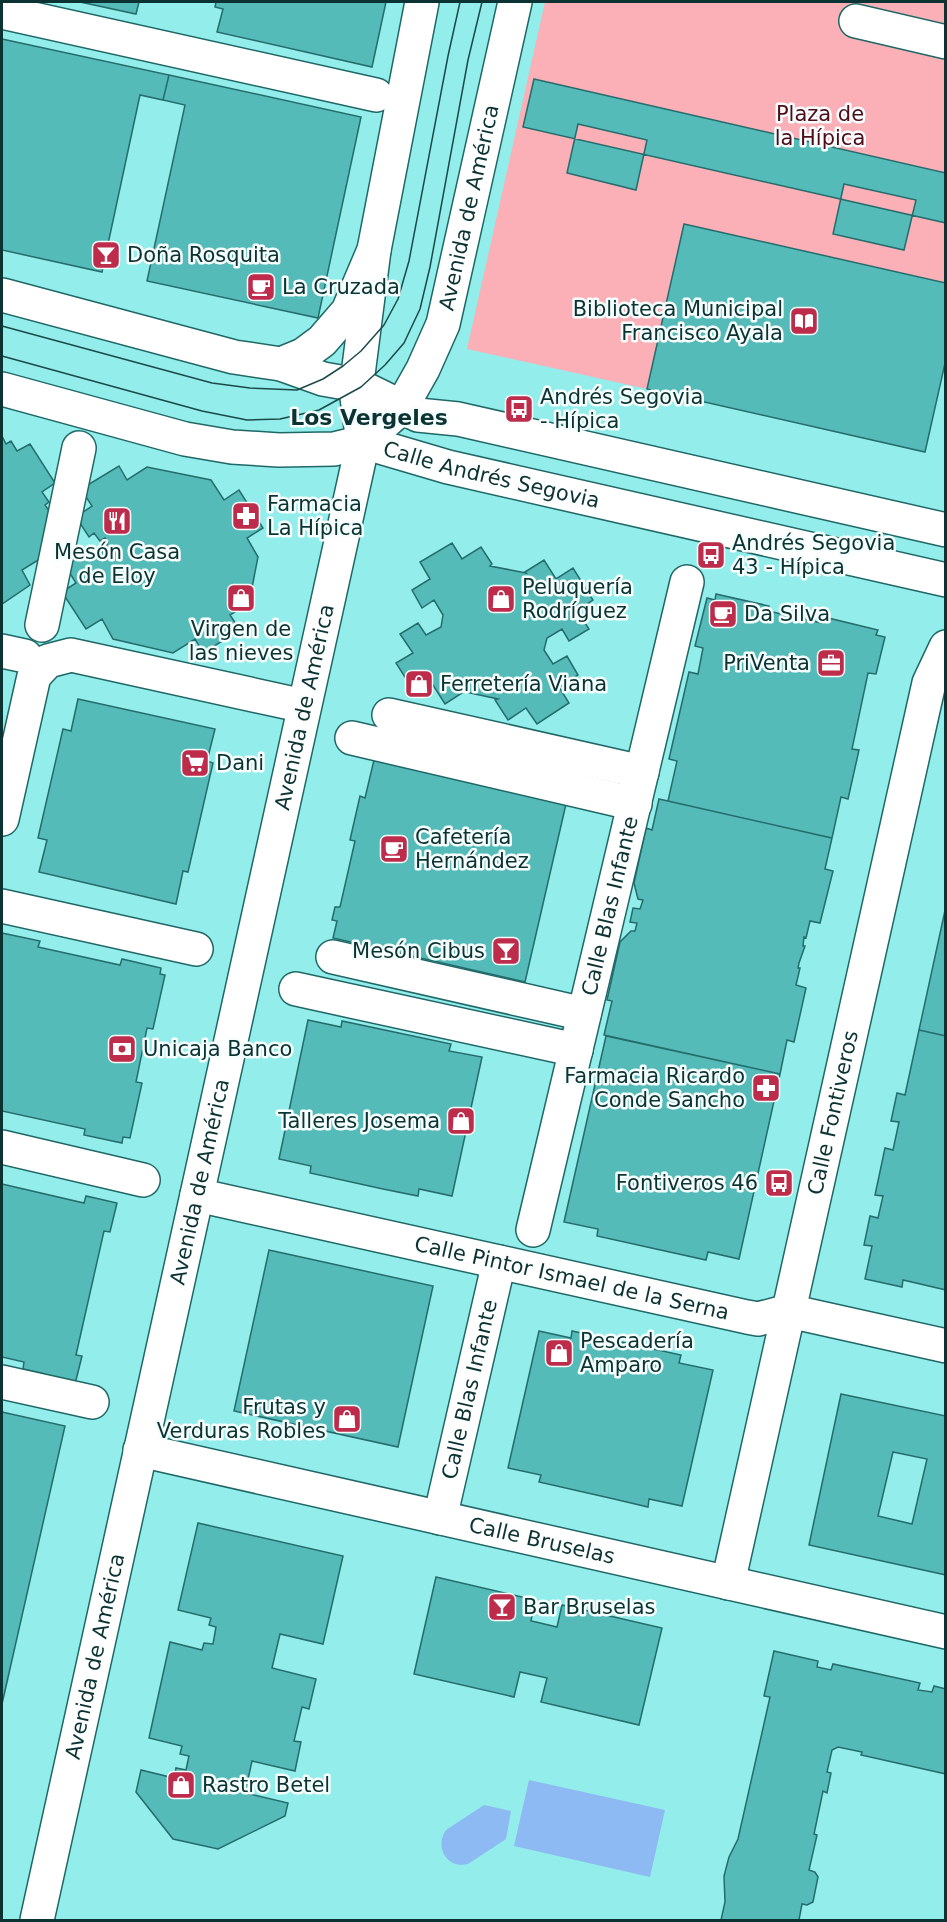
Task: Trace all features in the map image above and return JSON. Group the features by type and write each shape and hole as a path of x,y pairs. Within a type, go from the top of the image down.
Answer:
{"street":[{"path":"363,442 356,390 374,250 422,2"},
{"name":"Avenida de América","path":"37,1920 363,442 401,408 423,369 442,324 515,2"},
{"path":"2,12 376,95"},
{"path":"856,21 945,42"},
{"path":"281,364 303,355 322,341 348,311 374,250"},
{"name":"Calle Andrés Segovia","path":"2,295 234,357 281,364 323,379 357,385 418,415 458,419 945,530"},
{"path":"423,369 458,419"},
{"name":"Calle Andrés Segovia","path":"2,389 185,439 232,447 279,450 334,449 363,442 448,467 945,580"},
{"path":"42,625 79,448"},
{"name":"Calle Blas Infante","path":"533,1230 687,582"},
{"name":"Calle Fontiveros","path":"728,1583 929,682 945,647"},
{"path":"2,819 34,676 25,656 71,655 304,706"},
{"path":"389,715 642,772"},
{"path":"352,738 635,804"},
{"path":"2,906 196,949"},
{"path":"333,957 584,1014"},
{"path":"296,989 576,1050"},
{"path":"2,1147 143,1180"},
{"name":"Calle Pintor Ismael de la Serna","path":"197,1195 758,1319 789,1311 945,1346"},
{"name":"Calle Blas Infante","path":"440,1518 499,1262"},
{"path":"2,1382 92,1402"},
{"name":"Calle Bruselas","path":"140,1450 945,1632"}],"green space":[{"name":"Plaza de la Hípica","path":"545,2 945,2 945,283 684,224 647,389 467,349"}],"water":[{"path":"529,1780 665,1810 650,1877 514,1846"},
{"path":"484,1805 511,1811 506,1839 468,1864 454,1863 442,1850 441,1843 446,1830"}],"building":[{"path":"80,2 139,2 136,14"},
{"path":"216,2 386,2 372,67 217,32 223,9 215,7"},
{"path":"2,39 169,75 163,100 140,95 102,272 2,250"},
{"path":"169,75 361,117 318,318 147,281 185,105 163,100"},
{"path":"534,79 946,173 946,223 523,127"},
{"path":"578,124 647,140 636,190 567,173"},
{"path":"844,184 916,200 904,250 833,234"},
{"name":"Biblioteca Municipal Francisco Ayala","path":"684,224 946,283 946,359 925,452 647,389"},
{"path":"2,436 6,444 11,441 17,451 30,444 55,483 42,492 49,502 45,505 50,512 43,557 22,570 30,585 2,604"},
{"path":"119,466 127,480 147,467 211,480 224,500 239,490 263,528 247,538 258,557 249,603 230,615 240,630 203,653 195,639 173,653 113,639 102,619 86,629 62,592 76,583 63,562 83,549 87,555 97,548 100,553 104,551 108,542 105,538 100,541 94,533 89,537 76,517 92,506 81,489"},
{"path":"452,543 462,559 481,547 492,564 490,566 526,573 544,560 556,579 573,568 593,600 577,611 589,629 569,641 562,629 547,638 544,650 553,664 567,656 578,675 559,687 569,703 537,724 526,708 508,720 495,700 498,699 461,691 462,693 445,704 433,685 417,696 396,663 413,653 400,634 418,623 426,635 441,627 443,615 434,600 422,608 412,590 430,579 420,562"},
{"path":"716,594 769,606 768,611 822,623 824,617 878,630 876,635 885,637 876,674 868,673 852,749 859,750 848,799 841,797 832,838 668,801 677,761 669,759 689,672 698,674 703,648 695,646 707,598 715,600"},
{"path":"78,699 215,729 207,761 213,763 188,872 183,871 176,904 39,872 47,840 38,838 63,729 71,731"},
{"path":"374,760 566,804 525,982 333,938 337,921 332,920 335,907 340,907 355,841 350,840 360,796 365,798"},
{"path":"659,799 832,838 825,869 833,871 820,923 810,921 806,938 804,937 803,946 805,946 799,963 796,985 806,988 794,1042 787,1040 780,1074 604,1035 612,1001 607,1000 620,942 631,931 635,931 637,923 630,922 633,908 640,909 643,900 638,899 634,883 646,828 652,830"},
{"path":"946,906 946,1036 919,1030"},
{"path":"2,933 40,941 38,947 120,965 122,959 161,968 160,974 165,975 153,1029 147,1028 136,1082 142,1083 130,1138 123,1137 122,1143 84,1135 85,1129 2,1111"},
{"path":"308,1020 341,1027 342,1021 451,1044 449,1051 482,1057 452,1196 419,1189 418,1196 383,1189 310,1173 311,1166 279,1159"},
{"path":"919,1030 946,1036 946,1290 903,1280 902,1287 865,1279 872,1246 864,1245 870,1216 878,1218 883,1196 875,1195 885,1148 893,1150 899,1122 891,1121 897,1093 905,1095"},
{"path":"606,1036 780,1074 739,1259 708,1252 706,1260 597,1236 598,1229 564,1222"},
{"path":"2,1184 84,1203 86,1196 117,1203 110,1232 104,1231 76,1355 82,1356 74,1388 43,1381 45,1374 23,1369 24,1362 2,1357"},
{"path":"269,1250 433,1286 398,1447 234,1411"},
{"path":"539,1331 571,1338 572,1331 681,1355 679,1363 713,1370 682,1506 649,1499 648,1507 539,1482 541,1475 508,1468"},
{"path":"841,1394 946,1416 946,1575 809,1545","holes":["893,1452 927,1459 912,1524 878,1516"]},
{"path":"2,1412 65,1426 2,1704"},
{"path":"198,1523 343,1556 323,1644 280,1634 272,1668 316,1679 309,1709 302,1707 294,1741 301,1742 295,1771 252,1761 245,1793 288,1803 285,1816 218,1849 173,1839 136,1792 141,1770 174,1778 176,1768 186,1770 189,1756 180,1754 182,1746 149,1738 170,1642 202,1650 204,1643 213,1644 216,1627 209,1625 211,1618 178,1610"},
{"path":"436,1577 535,1600 531,1621 557,1627 562,1605 662,1628 639,1725 541,1702 547,1678 520,1672 514,1697 414,1674"},
{"path":"774,1651 818,1661 817,1667 831,1670 833,1664 920,1683 918,1690 932,1692 934,1686 946,1689 946,1774 861,1755 862,1752 838,1747 832,1750 827,1772 831,1773 827,1793 823,1791 809,1870 815,1872 818,1877 813,1902 807,1905 802,1904 799,1920 721,1920 725,1902 724,1876 729,1857 738,1839 770,1697 764,1696"}],"tram line":[{"path":"2,326 212,383 250,388 297,390 323,379 343,366 361,351 384,325 398,299 409,261 460,2"},
{"path":"2,356 202,411 247,420 280,419 319,410 361,387 404,343 420,309 430,267 468,60 482,2"}],"place":[{"name":"Doña Rosquita","path":"106,255"},
{"name":"La Cruzada","path":"261,287"},
{"name":"Biblioteca Municipal Francisco Ayala","path":"804,321"},
{"name":"Andrés Segovia - Hípica","path":"519,409"},
{"name":"Farmacia La Hípica","path":"246,516"},
{"name":"Mesón Casa de Eloy","path":"117,521"},
{"name":"Andrés Segovia 43 - Hípica","path":"711,555"},
{"name":"Virgen de las nieves","path":"241,598"},
{"name":"Peluquería Rodríguez","path":"501,599"},
{"name":"Da Silva","path":"723,614"},
{"name":"PriVenta","path":"831,663"},
{"name":"Ferretería Viana","path":"419,684"},
{"name":"Dani","path":"195,763"},
{"name":"Cafetería Hernández","path":"394,849"},
{"name":"Mesón Cibus","path":"506,951"},
{"name":"Unicaja Banco","path":"122,1049"},
{"name":"Farmacia Ricardo Conde Sancho","path":"766,1088"},
{"name":"Talleres Josema","path":"461,1121"},
{"name":"Fontiveros 46","path":"779,1183"},
{"name":"Pescadería Amparo","path":"559,1353"},
{"name":"Frutas y Verduras Robles","path":"347,1419"},
{"name":"Bar Bruselas","path":"502,1607"},
{"name":"Rastro Betel","path":"181,1785"}],"district":[{"name":"Los Vergeles","path":"369,417"}]}
